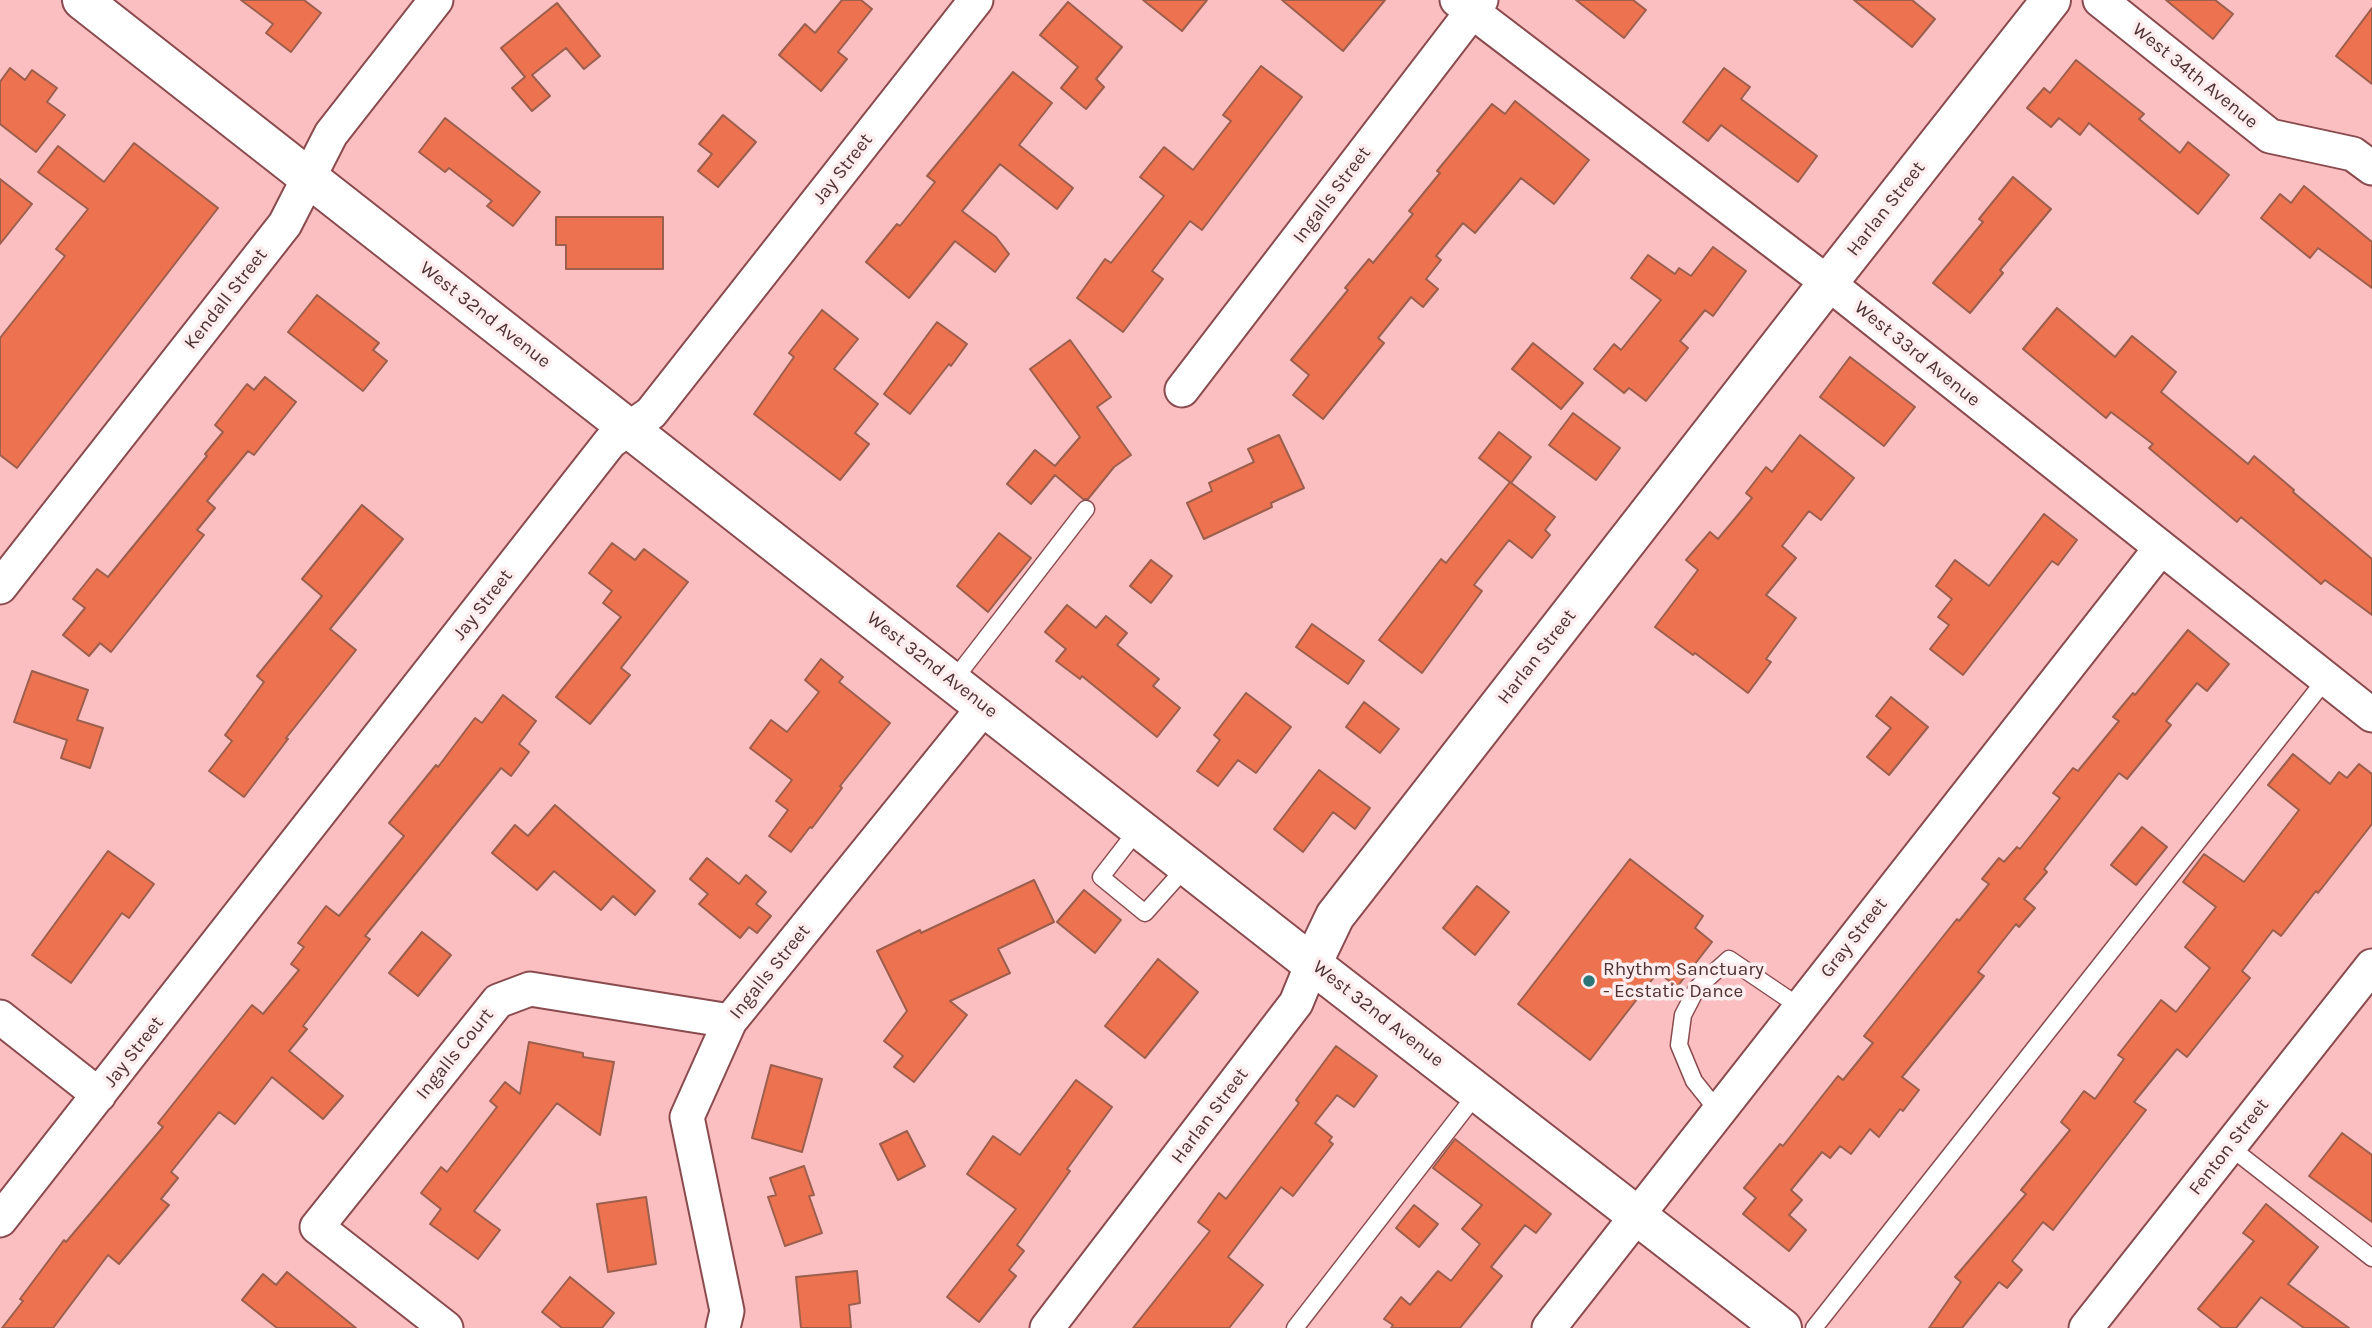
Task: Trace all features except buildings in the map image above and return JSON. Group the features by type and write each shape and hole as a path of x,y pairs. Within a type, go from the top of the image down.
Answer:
{"street":[{"name":"West 32nd Avenue","path":"82,0 1312,964 1782,1328"},
{"name":"Kendall Street","path":"0,587 285,224 331,134 436,0"},
{"name":"Jay Street","path":"0,1220 610,442 652,413 976,0"},
{"name":"Harlan Street","path":"1047,1328 1296,1003 1335,916 2051,0"},
{"name":"West 34th Avenue","path":"2100,0 2270,136 2353,154 2372,168"},
{"name":"West 33rd Avenue","path":"1470,4 1828,283 2372,715"},
{"name":"Ingalls Street","path":"1182,390 1470,4"},
{"name":"Gray Street","path":"1549,1328 2160,549"},
{"name":"Ingalls Street","path":"723,1328 727,1311 687,1116 730,1021 985,706"},
{"name":"Fenton Street","path":"2086,1328 2372,966"},
{"name":"Ingalls Court","path":"446,1328 317,1227 498,1001 530,989 730,1021"},
{"path":"0,1017 99,1095"}],"lane":[{"path":"953,681 1086,509"},
{"path":"1814,1328 2326,679"},
{"path":"1139,828 1101,877 1145,913 1187,866"},
{"path":"1718,1111 1694,1081 1679,1045 1683,1015 1697,988 1729,958 1800,1007"},
{"path":"1295,1328 1478,1091"},
{"path":"2230,1147 2372,1258"}],"place":[{"name":"Rhythm Sanctuary - Ecstatic Dance","path":"1589,981"}]}
